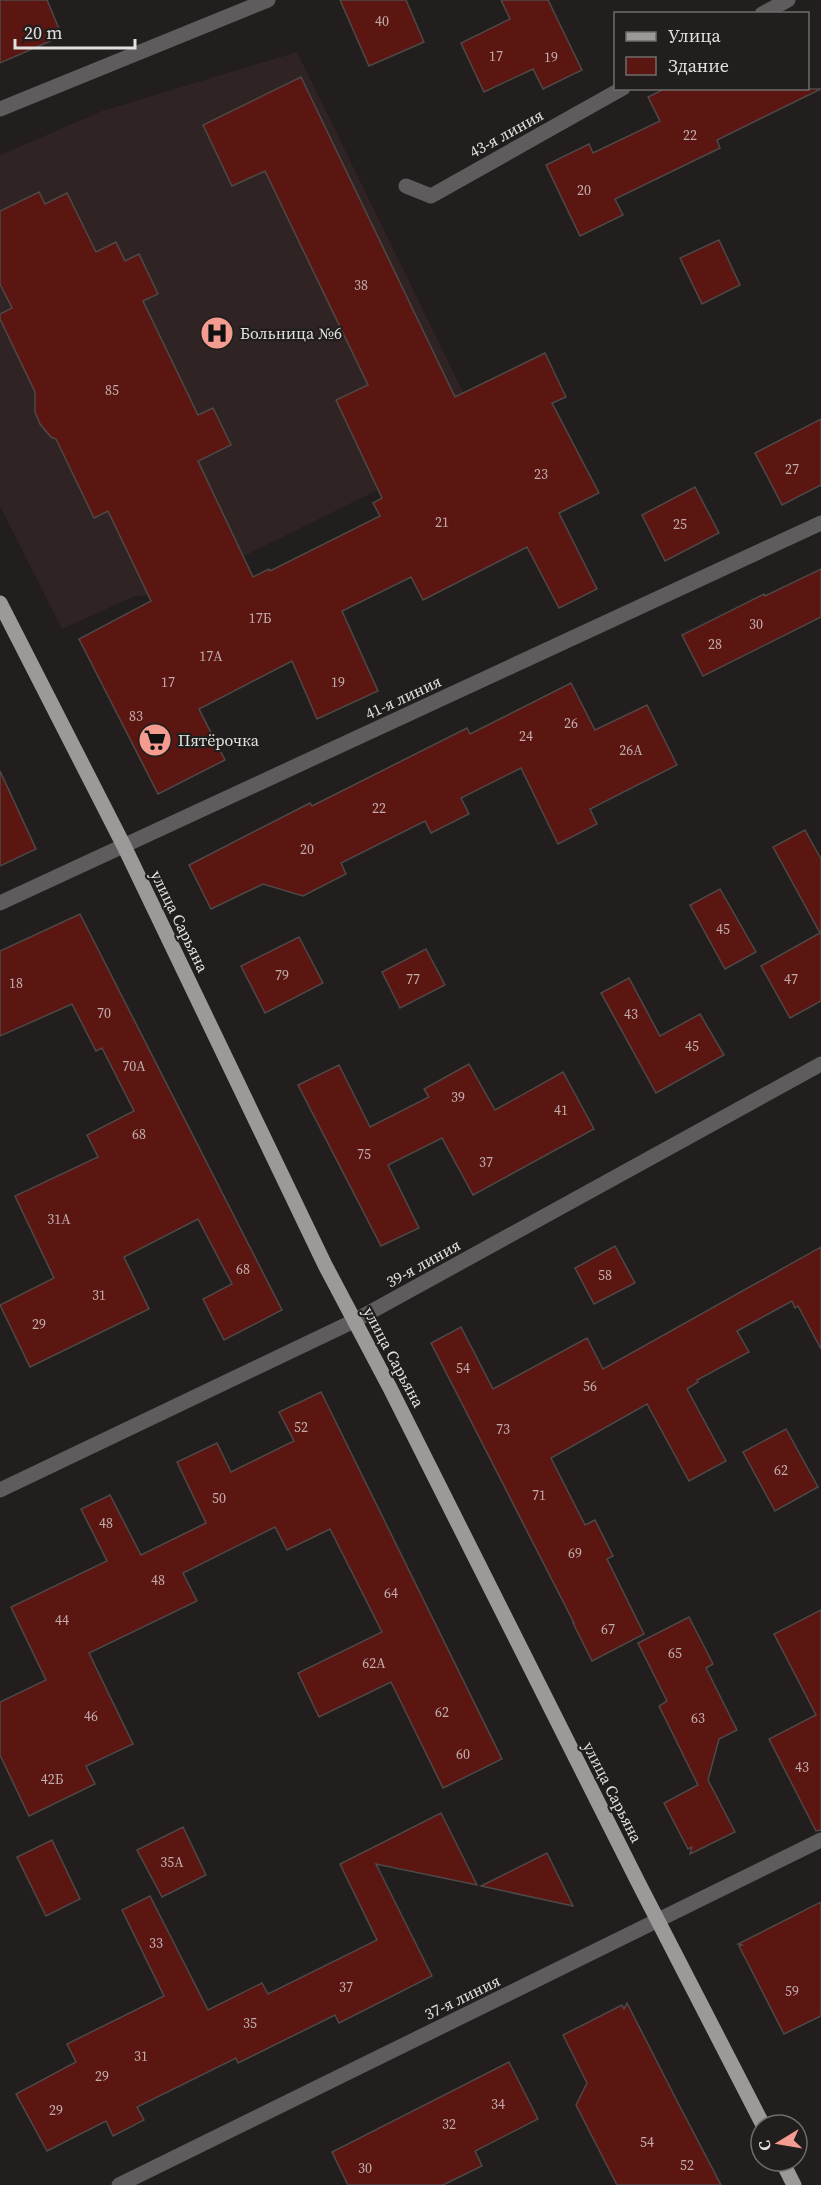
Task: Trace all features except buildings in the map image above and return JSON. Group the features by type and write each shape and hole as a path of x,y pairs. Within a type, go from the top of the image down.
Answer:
{"main road":[{"name":"улица Сарьяна","path":"0,603 124,846 354,1321 757,2113"}],"street":[{"path":"0,109 268,0"},
{"path":"766,12 788,0"},
{"name":"43-я линия","path":"406,186 431,196 618,90"},
{"name":"41-я линия","path":"0,903 821,523"},
{"name":"39-я линия","path":"0,1490 354,1321 821,1064"},
{"name":"37-я линия","path":"119,2185 821,1840"}],"shaded area":[{"name":"Больница №6","path":"297,52 485,437 165,595 135,596 62,629 0,506 0,155 102,111"}],"place":[{"name":"Больница №6","path":"217,333"},
{"name":"Пятёрочка","path":"155,740"}]}
